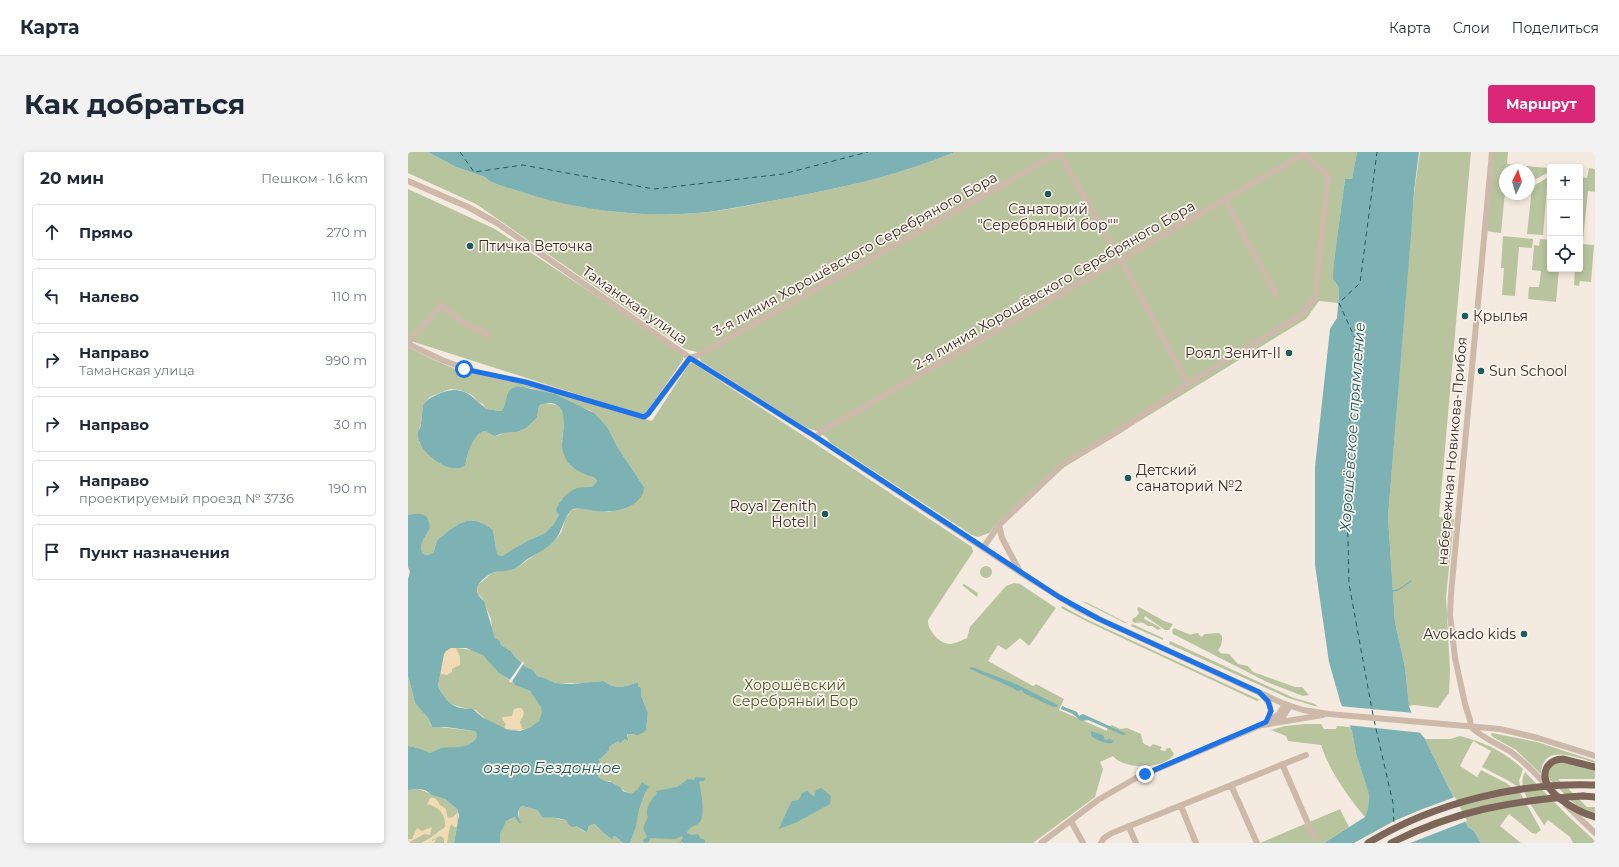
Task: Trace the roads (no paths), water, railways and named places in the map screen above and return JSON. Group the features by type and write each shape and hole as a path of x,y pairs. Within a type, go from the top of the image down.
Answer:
{"main road":[{"path":"1595,767 1563,759 1553,761 1546,770 1551,789 1564,803 1595,817"},
{"path":"1368,843 1412,821 1446,807 1508,792 1567,785 1595,785"},
{"path":"1391,843 1448,818 1480,809 1537,799 1595,796"}],"street":[{"path":"1060,152 1121,260 1188,384"},
{"name":"3-я линия Хорошёвского Серебряного Бора","path":"408,344 442,360 474,372 525,382 644,417 648,414 690,358 697,356 1060,152"},
{"name":"набережная Новикова-Прибоя","path":"1471,727 1455,658 1450,615 1492,152"},
{"path":"985,545 1000,525 1062,464 1117,432 1188,384 1302,315 1315,298 1328,176 1303,153"},
{"name":"2-я линия Хорошёвского Серебряного Бора","path":"816,437 822,431 1226,200 1303,153"},
{"name":"Таманская улица","path":"408,181 468,207 497,223 690,358 985,545 1010,562 1024,575 1077,608 1288,705 1303,710 1328,714"},
{"path":"1226,200 1276,294"},
{"path":"408,344 441,305 462,322 489,335"},
{"path":"1000,525 1000,534 1010,562"},
{"path":"985,545 990,540 997,538 1004,542"},
{"path":"1259,692 1271,707 1267,723"},
{"path":"1267,723 1288,705"},
{"path":"1041,843 1098,800 1136,778 1267,723 1328,714 1500,729 1595,756"},
{"path":"1471,727 1478,734 1502,746 1519,758 1551,789"},
{"path":"1101,843 1102,839 1109,835 1306,755"},
{"path":"1282,764 1314,837"},
{"path":"1231,785 1256,843"},
{"path":"1564,803 1595,833"},
{"path":"1180,806 1196,843"},
{"path":"1071,821 1084,843"},
{"path":"1129,827 1136,843"}],"water":[{"path":"428,152 955,152 897,173 818,192 709,212 652,214 597,210 542,198 489,181 485,177 456,167"},
{"name":"Хорошёвское спрямление","path":"1357,152 1419,152 1414,191 1388,517 1395,622 1405,667 1409,706 1418,730 1425,739 1468,827 1474,831 1481,843 1324,843 1365,817 1368,808 1369,794 1356,754 1352,731 1340,701 1329,662 1315,565 1315,467 1330,329 1337,318 1339,292 1338,286 1333,279 1334,261 1345,179 1352,179"},
{"name":"озеро Бездонное","path":"515,387 522,387 555,394 594,413 608,428 618,448 644,487 639,500 622,509 608,512 581,509 571,510 558,536 551,544 516,568 495,572 489,575 480,582 477,588 479,596 484,601 495,638 500,641 501,645 511,651 526,667 533,670 537,676 555,683 571,684 604,681 616,687 638,682 638,686 641,688 641,695 648,713 646,730 637,735 628,734 628,741 625,739 620,743 618,741 609,747 609,750 599,760 601,764 598,772 598,777 607,782 611,782 620,787 623,791 631,794 638,789 642,782 649,787 639,810 636,827 630,843 623,843 615,836 613,839 611,838 600,830 595,824 588,826 588,830 586,832 576,826 572,827 566,820 552,817 543,818 537,810 522,806 518,812 521,823 519,823 515,817 506,821 500,834 500,843 454,843 459,815 457,809 445,799 432,795 425,790 408,790 408,746 430,753 442,748 466,746 477,737 476,732 474,731 446,727 432,727 428,718 415,703 408,676 408,579 410,572 408,567 408,515 424,515 430,524 430,529 424,538 421,547 423,554 428,555 433,553 436,542 452,528 463,522 474,521 480,522 493,530 498,555 502,556 529,540 545,533 553,525 559,515 556,511 564,497 577,488 592,487 597,481 593,477 577,470 567,461 562,448 564,428 563,414 557,405 551,403 539,406 537,418 526,428 517,432 503,433 495,436 485,431 481,433 471,445 465,466 451,468 443,465 436,461 424,449 418,434 421,425 423,405 433,396 446,391 456,390 469,394 486,409 501,411 505,405 508,392","holes":["451,648 466,648 483,655 499,673 512,681 515,685 530,691 541,707 542,712 539,721 531,727 520,731 508,730 482,717 473,709 454,706 450,703 442,694 438,686 444,654"]},
{"path":"972,667 1016,684 1058,705 1057,707 1053,707 1024,693 1022,690 1017,691 969,668"},
{"path":"1062,706 1077,712 1079,716 1083,714 1127,734 1123,735 1088,720 1081,721 1073,714 1061,709"},
{"path":"1091,731 1103,735 1105,740 1110,739 1113,741 1112,743 1098,740 1091,735"},
{"path":"696,777 706,778 704,781 699,782 703,810 699,823 690,828 687,833 691,835 698,834 700,838 705,840 705,843 679,843 683,838 682,836 675,839 651,838 647,843 643,842 647,837 643,828 648,817 647,811 650,801 657,794 656,791 677,787 688,779 694,780"},
{"path":"821,788 831,796 830,804 797,822 779,829 792,801 799,800 802,793 807,791 814,797 816,790"}],"waterway":[{"path":"1392,591 1398,590 1411,581"}],"place":[{"name":"Санаторий \"Серебряный бор\"\"","path":"1048,194"},
{"name":"Птичка Веточка","path":"470,246"},
{"name":"Крылья","path":"1465,316"},
{"name":"Роял Зенит-II","path":"1289,353"},
{"name":"Sun School","path":"1481,371"},
{"name":"Детский санаторий №2","path":"1128,478"},
{"name":"Royal Zenith Hotel I","path":"825,514"},
{"name":"Avokado kids","path":"1524,634"}],"park label":[{"name":"Хорошёвский Серебряный Бор","path":"795,694"}]}
